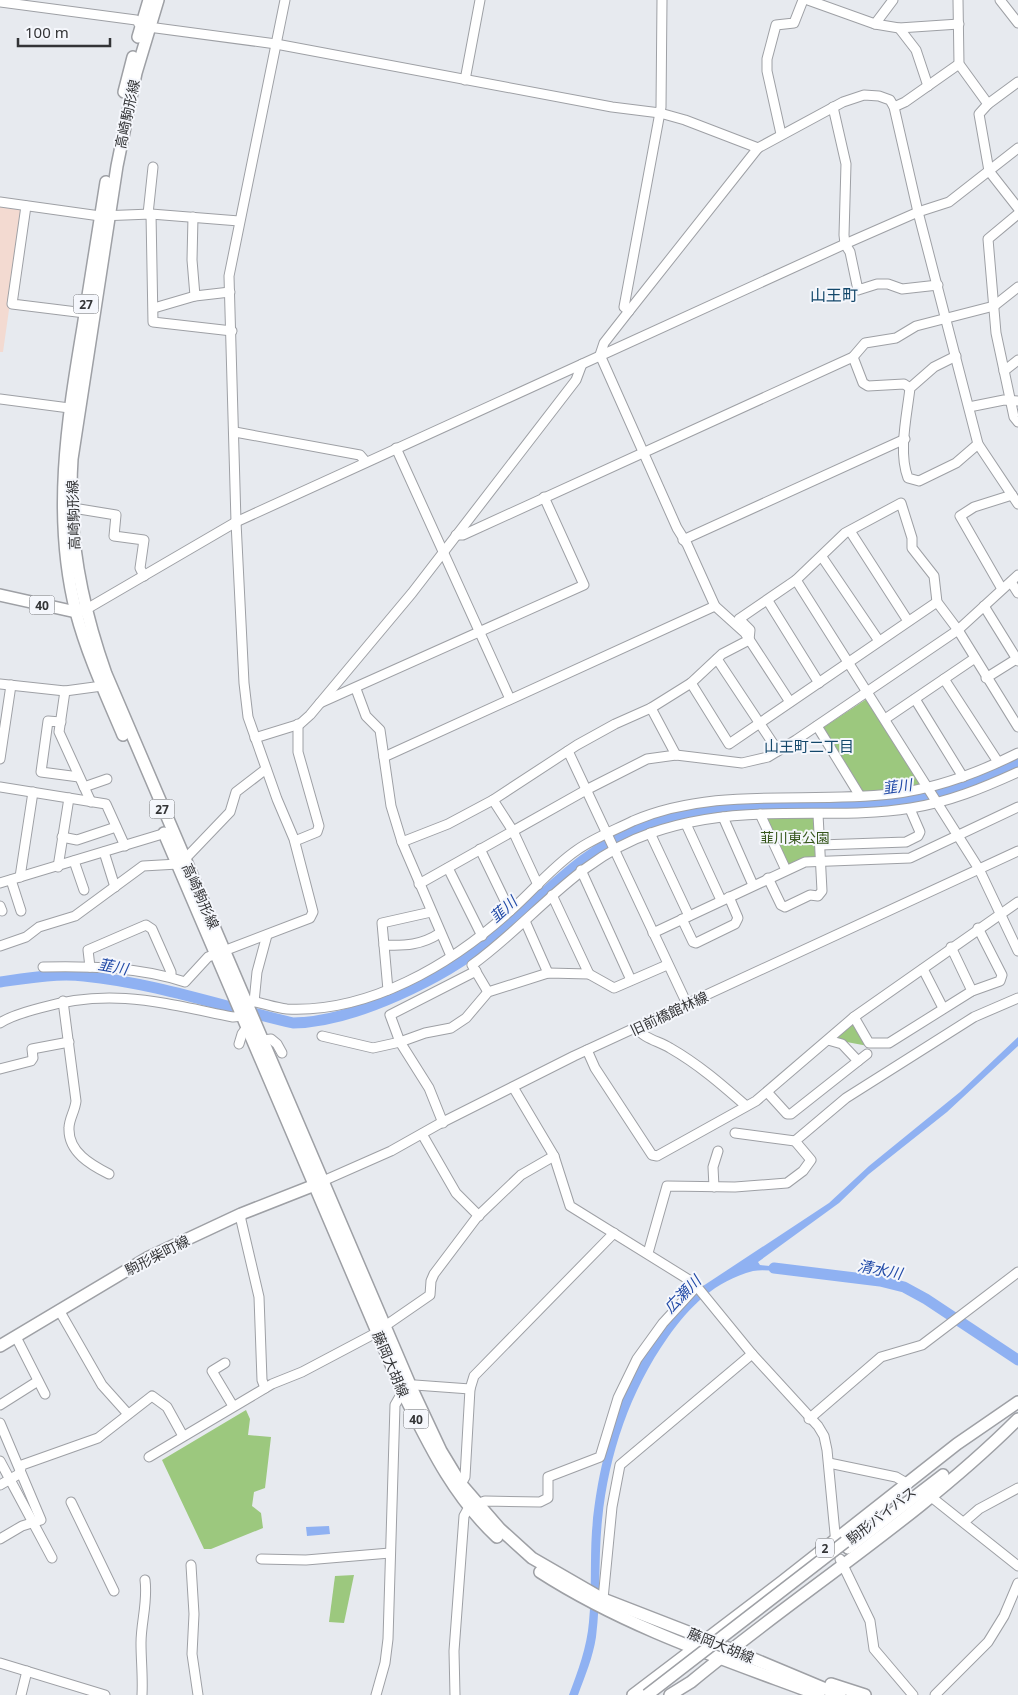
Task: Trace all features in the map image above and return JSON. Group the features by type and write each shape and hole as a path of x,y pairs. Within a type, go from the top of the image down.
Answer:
{"main road":[{"name":"高崎駒形線","path":"74,409 118,120 145,26 149,0"},
{"name":"高崎駒形線","path":"145,26 158,0"},
{"name":"高崎駒形線","path":"104,216 85,313 74,409 67,507 67,560 102,686 182,861 319,1183"},
{"name":"40","path":"0,595 81,611"},
{"name":"高崎駒形線","path":"81,611 168,832"},
{"name":"高崎駒形線","path":"247,1011 264,1040 319,1183"},
{"name":"駒形柴町線","path":"0,1346 149,1257 242,1214 319,1183"},
{"name":"藤岡大胡線","path":"319,1183 435,1456 473,1506 532,1558 587,1596 706,1639 840,1695"},
{"name":"藤岡大胡線","path":"408,1391 473,1506"},
{"name":"2","path":"633,1695 706,1639 841,1544 908,1484 957,1444 1018,1402"},
{"name":"駒形バイパス","path":"647,1695 1018,1406"},
{"name":"2","path":"670,1695 731,1650 841,1562 930,1496 996,1441 1018,1418"},
{"name":"駒形バイパス","path":"659,1695 841,1544 1018,1418"},
{"name":"藤岡大胡線","path":"601,1601 626,1621 693,1649 818,1695"},
{"path":"675,1662 679,1651 676,1642"},
{"path":"758,1661 792,1668 865,1695"},
{"path":"778,1680 784,1689 797,1695"}],"street":[{"path":"43,967 90,967 171,977 185,982 204,960 310,918 313,912 295,841 254,736 244,683 236,522 235,432 229,276 285,0"},
{"path":"465,80 480,0"},
{"path":"628,311 624,307 660,113 662,0"},
{"path":"781,134 767,71 767,59 776,25 794,23 803,0"},
{"path":"808,0 875,24 899,28 959,24"},
{"path":"875,24 893,0"},
{"path":"958,0 959,64 988,104"},
{"path":"1000,0 1018,22"},
{"path":"0,2 136,20 145,26 276,44 612,107 660,113 685,120 758,148"},
{"path":"899,28 916,50 928,86"},
{"path":"894,107 959,64"},
{"path":"1018,82 988,104 979,114 989,171 1018,208"},
{"path":"790,702 745,633 715,606 687,544 683,540 600,355 604,343 628,311 758,148 781,134 833,108 864,95 879,96 890,100 894,107 918,212 978,444 1018,504"},
{"path":"833,108 846,164 845,244 850,252 858,290 877,284 888,284 902,289 938,285"},
{"path":"81,611 236,522 845,244 918,212 948,202 1018,148"},
{"path":"153,167 150,214 153,322 232,331"},
{"path":"0,202 104,216 150,214 239,220"},
{"path":"26,206 12,304 85,313"},
{"path":"1018,214 988,239 996,333 1004,371 1014,401 1014,418 1018,422"},
{"path":"194,217 192,260 195,296"},
{"path":"456,535 463,535 853,357 865,343 896,338 916,326 994,306 1018,287"},
{"path":"154,308 195,296 230,292"},
{"path":"956,356 934,367 910,388 905,439 905,471 908,478 919,481 956,463 978,444"},
{"path":"853,357 863,383 868,386 904,384 910,388"},
{"path":"1004,371 1018,360"},
{"path":"254,736 298,724 310,715 412,593 576,380 582,364"},
{"path":"0,399 74,409"},
{"path":"969,408 1014,401"},
{"path":"235,432 360,455 366,462"},
{"path":"683,540 905,439"},
{"path":"396,448 510,699"},
{"path":"1002,590 960,516 974,507 1012,495"},
{"path":"254,736 298,719 312,705 356,689 584,585 544,498"},
{"path":"749,640 750,630 739,619 768,601 796,580 845,533 901,503 912,538 912,548 934,576 937,602 958,630 1018,727"},
{"path":"67,507 116,515 114,536 144,540 140,568 144,576"},
{"path":"850,531 908,622"},
{"path":"822,557 879,641"},
{"path":"419,884 586,790 647,759 676,755 742,762 761,759 778,751 958,630 1018,575"},
{"path":"796,580 979,869 1018,951"},
{"path":"1011,582 1018,593"},
{"path":"768,601 819,684"},
{"path":"691,683 729,744 937,602"},
{"path":"384,757 715,606"},
{"path":"984,606 1018,659 986,678"},
{"path":"402,842 448,824 493,800 568,751 615,724 651,708 691,683 717,658 749,640"},
{"path":"717,658 778,751"},
{"path":"885,719 974,658"},
{"path":"944,679 998,762"},
{"path":"0,684 65,691 102,686"},
{"path":"0,759 2,734 11,685"},
{"path":"356,689 366,716 380,730 384,757 383,764 390,791 390,806 430,912 451,956"},
{"path":"65,691 59,732 91,802"},
{"path":"915,699 962,777"},
{"path":"651,708 676,755"},
{"path":"61,722 48,721 41,772 79,777"},
{"path":"295,841 317,832 319,826 298,752 298,724"},
{"path":"817,726 860,796"},
{"path":"568,751 687,1004"},
{"path":"488,992 472,965 525,921 580,870 614,849 650,833 722,817 910,809 962,777 1018,752"},
{"path":"0,946 26,937 39,928 75,916 143,866 182,861 230,812 236,792 266,769"},
{"path":"0,1023 23,1013 62,1001 109,996 132,997 233,1017 247,1011 331,1008 388,990 451,956 482,936 577,850 636,820 670,809 743,797 933,795 988,786 1018,772"},
{"path":"84,788 107,779"},
{"path":"0,788 106,804 126,846"},
{"path":"21,911 15,878 32,792"},
{"path":"58,866 69,798"},
{"path":"493,800 513,831 538,885"},
{"path":"653,933 806,862 910,858 1018,807"},
{"path":"820,845 906,842 918,836 920,832 910,809"},
{"path":"760,814 786,870"},
{"path":"768,878 781,905 785,907 810,895 818,896 822,891 818,814"},
{"path":"722,817 754,885"},
{"path":"650,833 693,942 696,943 735,924 738,918 725,899 686,824"},
{"path":"62,837 77,840 116,827"},
{"path":"0,883 168,832"},
{"path":"480,849 510,911"},
{"name":"旧前橋館林線","path":"319,1183 391,1152 442,1123 587,1050 1018,851"},
{"path":"104,852 115,887"},
{"path":"74,861 84,890"},
{"path":"448,868 482,936"},
{"path":"580,870 631,980"},
{"path":"552,894 589,974"},
{"path":"587,1050 595,1068 654,1156 745,1105 756,1101 854,1017 978,928 1018,902"},
{"path":"388,990 382,923 430,912"},
{"path":"525,921 548,973"},
{"path":"90,967 88,950 146,925 152,929 171,972 171,977"},
{"path":"854,1017 869,1043 888,1043 972,991 1000,981 1002,975 978,928"},
{"path":"384,945 406,946 422,942 440,934"},
{"path":"239,1044 267,935"},
{"path":"951,947 972,991"},
{"path":"322,1036 372,1048 400,1042 425,1033 451,1028 466,1018 488,992 548,973 589,974 614,988 667,965"},
{"path":"923,969 943,1008"},
{"path":"442,1123 429,1088 400,1042 390,1015 476,971"},
{"path":"795,1141 846,1098 974,1017 1018,998"},
{"path":"62,1001 76,1101 75,1112 70,1124 70,1135 79,1156 109,1174"},
{"path":"638,1028 641,1034 667,1046 696,1064 745,1105"},
{"path":"264,1040 271,1039 278,1044 282,1053"},
{"path":"828,1040 842,1044 858,1061"},
{"path":"0,1069 31,1061 33,1058 32,1049 69,1042"},
{"path":"767,1092 787,1114 791,1114 867,1054"},
{"path":"513,1087 554,1156 570,1206 685,1275 707,1297 752,1354 809,1419 818,1426 824,1436 841,1544"},
{"path":"648,1253 667,1186 714,1187 791,1180 811,1160 795,1141 735,1133"},
{"path":"422,1134 456,1193 479,1216"},
{"path":"714,1187 713,1167 718,1150"},
{"path":"149,1457 264,1388 309,1369 381,1328 430,1295 431,1281 434,1274 479,1216 521,1176 554,1156"},
{"path":"242,1214 241,1220 259,1297 262,1380 264,1388"},
{"path":"461,1484 465,1476 470,1389 474,1376 614,1233"},
{"path":"809,1419 881,1357 922,1345 1018,1272"},
{"path":"455,1695 454,1656 464,1516 473,1506 487,1501 540,1502 548,1498 548,1478 600,1457 618,1398 637,1359 662,1323 698,1287"},
{"path":"60,1310 102,1385 128,1414"},
{"path":"16,1337 45,1394"},
{"path":"601,1601 612,1507 620,1465 752,1354"},
{"path":"225,1363 212,1371 233,1406"},
{"path":"0,1405 38,1381"},
{"path":"376,1695 388,1646 395,1409 398,1400 408,1391 419,1385 470,1389"},
{"path":"0,1485 19,1474 22,1465 98,1438 152,1396 167,1408 183,1436"},
{"path":"0,1424 41,1520 33,1525 22,1526 0,1539"},
{"path":"0,1460 52,1558"},
{"path":"829,1463 896,1477 908,1484"},
{"path":"964,1522 979,1509 1018,1488"},
{"path":"930,1496 964,1522 984,1541 1018,1566"},
{"path":"71,1502 114,1591"},
{"path":"261,1559 306,1560 390,1553"},
{"path":"841,1562 870,1621 874,1649 913,1695"},
{"path":"191,1566 194,1614 192,1654 198,1695"},
{"path":"142,1695 141,1642 147,1594 145,1580"},
{"path":"935,1695 988,1642 1004,1616 1018,1583"},
{"path":"0,1664 27,1671 80,1691 105,1695"},
{"path":"21,1695 27,1671"}],"shaded area":[{"path":"0,206 21,208 23,211 3,352 0,352"}],"green space":[{"path":"865,700 869,700 921,783 920,786 863,792 823,732 824,727"},
{"name":"韮川東公園","path":"768,816 813,816 816,819 818,857 789,866 785,865 765,819"},
{"path":"852,1023 855,1024 868,1046 836,1040 835,1037"},
{"path":"246,1410 250,1419 248,1435 271,1437 265,1488 254,1492 252,1506 261,1513 263,1528 211,1549 204,1549 162,1460"},
{"path":"354,1575 344,1623 329,1622 335,1576"}],"water":[{"path":"1018,1037 1018,1046 947,1112 869,1174 839,1203 758,1262 760,1265 780,1267 787,1270 753,1271 727,1281 704,1296 685,1315 668,1337 632,1401 616,1447 605,1495 602,1520 598,1622 595,1644 578,1695 569,1695 582,1659 588,1631 592,1531 603,1463 624,1397 638,1366 656,1337 678,1310 703,1286 829,1203 869,1166 960,1092"},
{"path":"329,1526 330,1534 307,1536 306,1527"}],"waterway":[{"name":"韮川","path":"0,982 74,975 111,979 163,990 293,1023 317,1021 371,1006 398,995 449,968 492,939 579,863 618,838 641,827 696,811 725,808 869,804 908,800 964,785 1018,763"},
{"name":"清水川","path":"774,1268 880,1281 904,1287 926,1299 1018,1360"}],"district":[{"name":"山王町","path":"834,295"},
{"name":"山王町二丁目","path":"809,746"}],"water label":[{"name":"広瀬川","path":"682,1294"}]}
